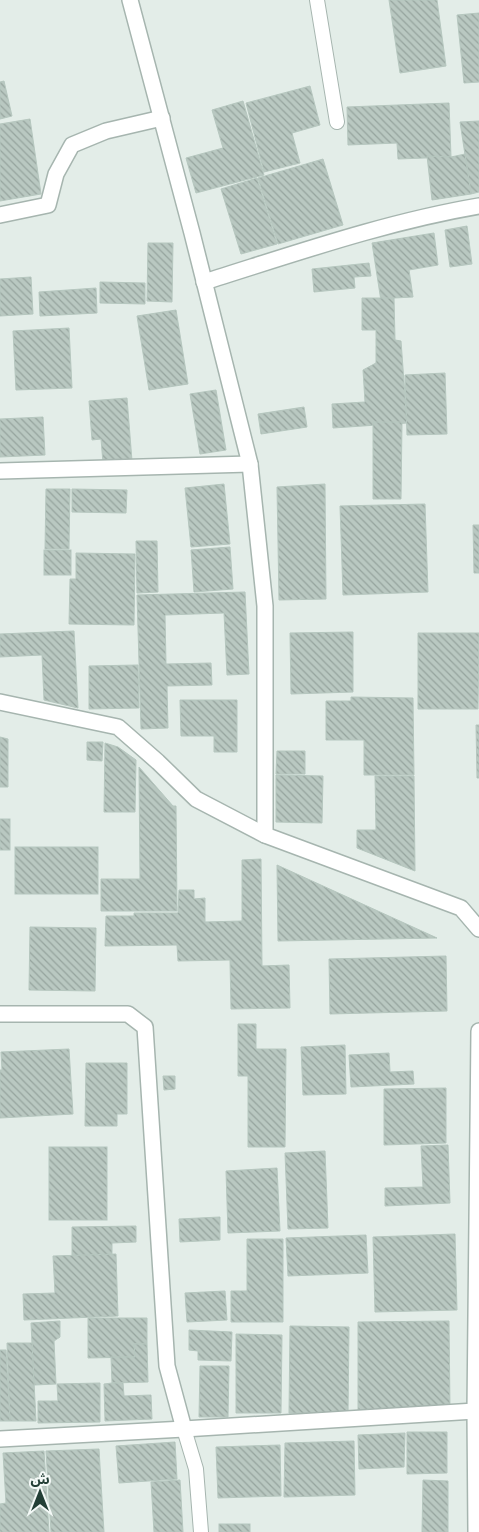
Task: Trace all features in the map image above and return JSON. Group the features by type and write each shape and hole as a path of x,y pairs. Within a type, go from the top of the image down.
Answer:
{"street":[{"path":"130,0 192,233 250,464 265,606 265,835"},
{"path":"0,215 48,205 56,174 72,145 106,131 162,118"},
{"path":"204,282 357,235 449,211 479,206"},
{"path":"0,471 250,464"},
{"path":"0,702 118,727 158,762 196,800 265,835 460,908 479,929"},
{"path":"0,1014 128,1014 145,1027 167,1366 184,1429"},
{"path":"476,1532 475,1411 479,1031"},
{"path":"0,1439 475,1411"}],"lane":[{"path":"317,0 337,122"},
{"path":"184,1429 196,1469 200,1532"}],"building":[{"path":"389,0 437,0 446,66 400,73"},
{"path":"479,13 479,82 464,83 457,15"},
{"path":"4,81 12,116 0,119 0,82"},
{"path":"310,86 320,125 292,133 300,163 264,172 246,103"},
{"path":"243,101 264,175 196,193 186,158 223,148 212,110"},
{"path":"449,103 451,157 398,159 397,143 348,145 347,107"},
{"path":"30,119 41,194 0,201 0,124"},
{"path":"479,121 479,192 471,194 460,122"},
{"path":"465,154 471,194 432,200 427,156 451,157"},
{"path":"323,159 343,225 278,244 258,178"},
{"path":"257,178 277,244 241,254 221,189"},
{"path":"467,226 472,264 450,267 445,230"},
{"path":"434,233 438,265 409,270 413,297 381,301 372,243"},
{"path":"148,243 173,243 172,302 147,301"},
{"path":"369,263 371,276 354,277 355,288 314,292 312,269"},
{"path":"31,277 33,314 0,316 0,279"},
{"path":"100,282 145,283 145,304 100,303"},
{"path":"96,288 97,313 40,316 39,292"},
{"path":"362,298 394,298 395,340 401,341 407,423 333,428 332,404 365,402 363,370 376,363 376,330 362,330"},
{"path":"176,310 188,384 149,390 137,316"},
{"path":"69,328 72,388 16,390 13,331"},
{"path":"445,373 447,434 407,435 405,375"},
{"path":"216,390 226,450 200,454 190,394"},
{"path":"127,398 132,461 103,463 101,439 92,440 89,401"},
{"path":"304,407 307,427 261,434 258,414"},
{"path":"43,417 45,455 0,457 0,419"},
{"path":"373,422 402,422 401,499 373,499"},
{"path":"224,484 230,544 191,547 185,488"},
{"path":"325,484 326,599 279,600 277,487"},
{"path":"46,489 70,489 69,549 45,549"},
{"path":"72,489 127,490 126,513 72,512"},
{"path":"425,504 428,592 343,595 340,506"},
{"path":"473,525 479,525 479,573 474,573"},
{"path":"136,541 157,541 158,592 137,593"},
{"path":"230,547 233,589 194,592 191,550"},
{"path":"44,550 71,550 71,575 44,575"},
{"path":"76,553 135,554 134,625 69,624 70,579 76,579"},
{"path":"245,592 249,674 227,675 224,613 165,615 166,664 211,663 212,685 167,686 168,728 141,729 137,595"},
{"path":"74,631 78,708 44,700 42,655 0,657 0,634"},
{"path":"353,632 353,692 291,694 290,633"},
{"path":"418,633 479,633 478,709 418,709"},
{"path":"138,665 139,708 89,709 89,666"},
{"path":"351,697 413,698 414,775 364,775 364,740 326,740 326,701 351,701"},
{"path":"180,700 237,700 237,752 214,752 214,736 181,736"},
{"path":"476,725 479,725 479,778 477,778"},
{"path":"0,737 8,739 8,787 0,787"},
{"path":"87,742 103,742 102,761 87,760"},
{"path":"105,743 118,747 136,760 135,812 104,812"},
{"path":"277,751 305,751 305,774 276,774"},
{"path":"139,767 173,806 176,806 177,911 101,911 101,879 140,879"},
{"path":"276,775 323,776 322,823 276,822"},
{"path":"375,776 414,776 415,871 357,848 357,830 376,830"},
{"path":"0,819 10,819 10,850 0,850"},
{"path":"15,847 98,847 98,894 15,894"},
{"path":"261,859 262,966 289,965 290,1008 231,1009 230,960 178,961 177,945 105,946 106,916 134,916 134,913 178,913 179,890 194,890 194,899 205,898 205,922 242,921 242,860"},
{"path":"277,865 437,938 278,941"},
{"path":"30,927 96,928 95,991 29,990"},
{"path":"446,956 447,1011 330,1014 329,959"},
{"path":"238,1024 256,1024 256,1049 286,1049 285,1147 248,1147 248,1076 238,1076"},
{"path":"345,1045 346,1094 303,1095 301,1047"},
{"path":"69,1049 73,1114 0,1118 1,1052"},
{"path":"389,1053 390,1072 413,1071 414,1084 351,1087 349,1055"},
{"path":"86,1063 127,1063 127,1114 117,1114 117,1126 85,1126"},
{"path":"163,1076 175,1076 175,1089 164,1090"},
{"path":"446,1088 446,1143 384,1145 384,1089"},
{"path":"448,1145 450,1203 385,1206 385,1188 423,1187 421,1146"},
{"path":"49,1147 107,1147 107,1220 49,1220"},
{"path":"325,1151 328,1228 288,1229 285,1153"},
{"path":"277,1168 280,1231 228,1233 226,1171"},
{"path":"220,1217 220,1240 180,1242 179,1219"},
{"path":"136,1226 136,1242 112,1243 112,1255 72,1256 72,1227"},
{"path":"455,1234 457,1310 375,1312 373,1237"},
{"path":"366,1235 368,1273 288,1276 286,1238"},
{"path":"247,1239 283,1239 283,1322 231,1322 231,1291 247,1291"},
{"path":"116,1254 118,1316 24,1320 23,1294 55,1293 53,1256"},
{"path":"225,1291 227,1320 187,1322 185,1293"},
{"path":"88,1318 147,1318 147,1344 134,1344 135,1357 88,1358"},
{"path":"60,1321 60,1337 54,1341 56,1384 34,1385 31,1323"},
{"path":"449,1321 450,1411 358,1411 358,1322"},
{"path":"290,1326 349,1327 348,1414 289,1413"},
{"path":"189,1330 232,1332 231,1361 198,1360 198,1351 189,1350"},
{"path":"236,1334 282,1335 281,1413 236,1413"},
{"path":"7,1343 32,1343 36,1421 10,1421"},
{"path":"134,1344 147,1344 148,1382 112,1383 111,1357 135,1357"},
{"path":"0,1350 6,1350 10,1421 0,1421"},
{"path":"200,1366 229,1366 228,1417 199,1417"},
{"path":"100,1383 100,1422 38,1423 38,1401 58,1401 57,1384"},
{"path":"123,1383 124,1396 151,1395 152,1419 105,1421 104,1384"},
{"path":"407,1432 447,1432 447,1473 407,1474"},
{"path":"405,1433 404,1467 359,1469 358,1435"},
{"path":"354,1441 355,1495 284,1497 285,1443"},
{"path":"175,1442 177,1479 119,1483 116,1446"},
{"path":"280,1445 281,1496 218,1498 216,1447"},
{"path":"99,1449 104,1532 51,1532 46,1451"},
{"path":"44,1451 49,1532 0,1532 0,1504 6,1503 3,1453"},
{"path":"180,1480 183,1532 154,1532 151,1482"},
{"path":"423,1480 448,1481 448,1532 422,1532"},
{"path":"219,1524 250,1524 250,1532 219,1532"}]}
